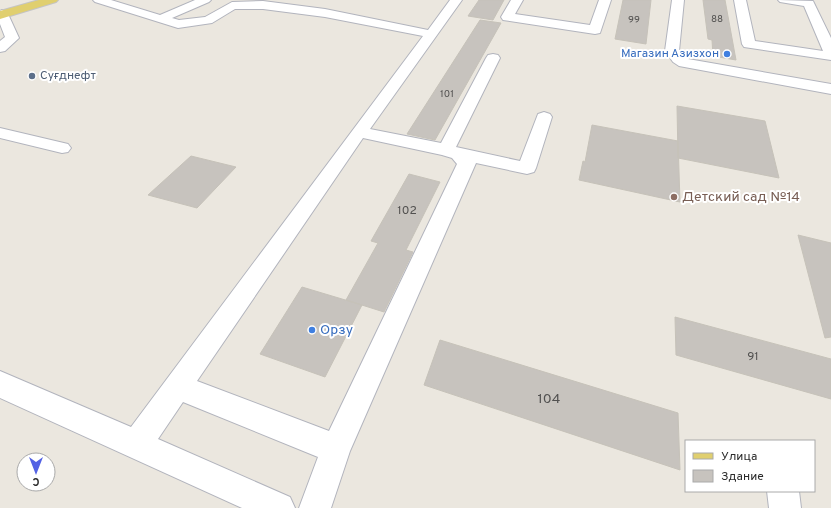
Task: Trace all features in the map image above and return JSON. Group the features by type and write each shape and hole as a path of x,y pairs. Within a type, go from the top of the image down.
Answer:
{"main road":[{"path":"1,15 52,0"}],"street":[{"path":"99,0 178,24 208,20 232,6 263,5 325,13 430,34"},
{"path":"161,18 205,0"},
{"path":"137,444 359,132 456,0"},
{"path":"517,0 507,17 595,30 605,0"},
{"path":"678,0 672,51 678,60 684,63 831,89"},
{"path":"740,0 749,44 831,56"},
{"path":"784,0 809,3 831,53"},
{"path":"0,48 12,38 1,15"},
{"path":"452,152 493,58"},
{"path":"359,132 527,168 544,117"},
{"path":"0,132 62,148"},
{"path":"315,508 336,449 467,163 452,152"},
{"path":"0,384 279,508"},
{"path":"178,387 336,449"},
{"path":"783,492 785,508"}],"building":[{"path":"479,0 504,0 493,20 468,16"},
{"path":"623,0 651,0 646,44 615,39"},
{"path":"703,0 725,0 736,60 713,56 712,40 708,39"},
{"path":"480,20 501,23 435,140 407,134"},
{"path":"677,106 765,121 779,178 678,158"},
{"path":"592,125 678,141 680,202 579,180 583,161 585,162"},
{"path":"191,156 236,167 197,208 148,195"},
{"path":"409,174 440,182 406,250 413,252 384,312 346,300 378,243 371,241"},
{"path":"798,235 831,243 831,337 825,338"},
{"name":"Орзу","path":"302,287 362,305 325,377 260,354"},
{"path":"675,317 831,359 831,399 676,355"},
{"path":"440,340 678,413 680,470 424,385"}],"place":[{"name":"Магазин Азизхон","path":"727,54"},
{"name":"Суғднефт","path":"32,76"},
{"name":"Детский сад №14","path":"674,197"},
{"name":"Орзу","path":"312,330"}]}
